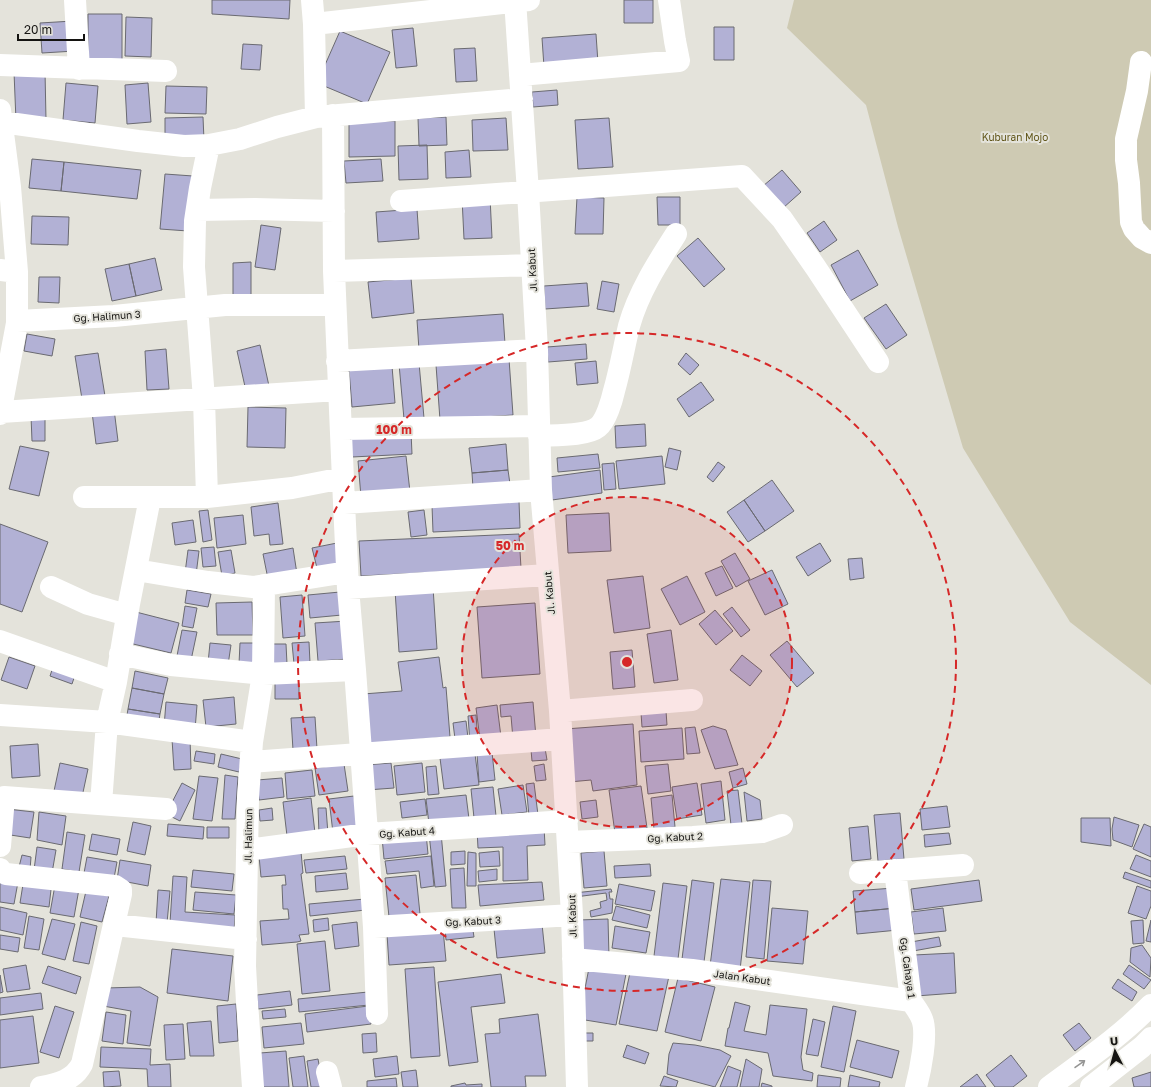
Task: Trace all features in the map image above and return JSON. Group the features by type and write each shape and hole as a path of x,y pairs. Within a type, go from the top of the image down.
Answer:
{"street":[{"path":"75,0 79,68"},
{"path":"312,0 334,211 334,271 338,390 348,580 356,670 374,927 377,1014"},
{"path":"520,75 679,61 669,0"},
{"path":"314,24 520,1"},
{"name":"Jl. Kabut","path":"520,1 520,75 537,350 541,490 560,711 572,915 578,1087"},
{"path":"1141,62 1137,91 1126,139 1126,160 1131,222 1134,229 1142,238 1151,243"},
{"path":"0,65 166,72"},
{"path":"338,390 204,399 1,409 11,328 8,271 10,187 1,116 138,141 184,146 209,145 240,139 277,127 324,116 522,99"},
{"path":"207,497 204,399 194,267 195,221 209,145"},
{"path":"401,201 742,176 782,219 878,362"},
{"path":"197,210 255,209 334,211"},
{"path":"341,429 588,432 599,427 608,412 622,362 629,326 634,312 655,267 676,234"},
{"path":"334,271 532,265"},
{"name":"Gg. Halimun 3","path":"11,328 196,308 245,305 335,305"},
{"path":"337,360 537,350"},
{"path":"84,497 207,497 292,488 343,478"},
{"path":"344,503 541,490"},
{"path":"101,804 107,722 116,682 127,615 150,498"},
{"path":"136,570 229,585 253,587 348,580 548,575"},
{"name":"Jl. Halimun","path":"253,1087 247,1002 246,940 248,798 251,752 262,674 264,585"},
{"path":"50,587 88,604 127,615"},
{"path":"0,641 116,682"},
{"path":"120,654 177,666 262,674 356,670"},
{"path":"560,711 692,700"},
{"path":"0,715 107,722 251,752 561,739"},
{"path":"0,846 2,797 166,809"},
{"name":"Gg. Kabut 4","path":"248,850 367,834 566,821"},
{"name":"Gg. Kabut 2","path":"568,842 692,837 762,832 782,824"},
{"path":"860,873 963,865"},
{"path":"0,869 6,874 115,886 119,888 121,894 82,1064 72,1077 47,1086"},
{"name":"Gg. Cahaya 1","path":"895,870 911,1001 922,1019 924,1031 921,1062 916,1087"},
{"name":"Gg. Kabut 3","path":"374,927 572,915"},
{"path":"115,925 246,940"},
{"name":"Jalan Kabut","path":"573,959 692,970 911,1001"},
{"path":"1049,1087 1109,1044 1151,1005"},
{"path":"1091,1087 1142,1047 1151,1038"}],"green space":[{"name":"Kuburan Mojo","path":"794,0 1151,0 1151,685 1070,622 963,448 898,227 866,105 787,28"}],"building":[{"path":"212,0 290,0 289,19 212,14"},
{"path":"624,0 653,0 653,23 624,23"},
{"path":"88,14 122,14 122,61 88,61"},
{"path":"126,17 152,18 151,57 125,56"},
{"path":"73,21 75,51 42,53 40,23"},
{"path":"714,27 734,27 734,60 714,60"},
{"path":"413,28 417,66 396,68 392,30"},
{"path":"340,31 390,52 367,104 317,83"},
{"path":"596,34 598,63 544,67 542,38"},
{"path":"243,44 262,45 260,70 241,69"},
{"path":"475,48 477,81 456,82 454,49"},
{"path":"45,71 46,120 16,121 14,72"},
{"path":"66,83 98,86 95,123 63,120"},
{"path":"148,83 151,122 127,124 125,85"},
{"path":"166,86 207,87 206,114 165,113"},
{"path":"557,90 558,105 533,107 532,92"},
{"path":"203,117 204,140 165,141 165,118"},
{"path":"446,117 447,145 419,146 418,118"},
{"path":"506,118 508,150 473,151 472,120"},
{"path":"609,118 613,167 578,169 575,120"},
{"path":"395,121 395,156 349,157 349,122"},
{"path":"427,145 428,179 399,180 398,146"},
{"path":"469,150 471,177 446,178 445,152"},
{"path":"32,159 64,162 61,191 29,188"},
{"path":"381,159 383,181 346,183 344,161"},
{"path":"64,162 141,170 137,199 61,191"},
{"path":"782,170 801,192 783,208 763,186"},
{"path":"165,174 193,176 188,231 160,229"},
{"path":"490,197 492,238 464,239 462,198"},
{"path":"577,197 604,198 603,234 575,234"},
{"path":"657,197 680,197 680,225 658,225"},
{"path":"417,209 419,239 378,242 376,212"},
{"path":"32,216 69,217 68,245 31,244"},
{"path":"824,221 837,240 820,252 807,233"},
{"path":"261,225 281,228 275,270 255,267"},
{"path":"698,238 725,269 704,287 677,256"},
{"path":"858,250 878,285 850,301 831,265"},
{"path":"155,258 162,290 136,296 129,264"},
{"path":"251,262 251,295 233,296 233,263"},
{"path":"129,264 136,296 112,301 105,269"},
{"path":"39,277 60,277 59,303 38,302"},
{"path":"411,278 414,313 372,318 368,282"},
{"path":"602,281 619,284 614,312 597,309"},
{"path":"587,283 589,306 545,309 544,286"},
{"path":"886,304 907,335 886,349 864,318"},
{"path":"503,314 505,344 419,350 417,320"},
{"path":"27,334 55,339 52,356 24,351"},
{"path":"586,344 587,359 548,362 547,347"},
{"path":"260,345 269,386 246,391 237,351"},
{"path":"166,349 169,389 147,390 145,351"},
{"path":"98,353 105,396 82,399 75,356"},
{"path":"686,353 699,365 690,375 678,364"},
{"path":"509,359 513,415 440,420 436,365"},
{"path":"596,361 598,383 577,385 575,363"},
{"path":"419,363 424,418 404,419 399,364"},
{"path":"392,366 395,403 352,407 349,370"},
{"path":"701,382 714,400 689,417 677,399"},
{"path":"248,407 286,408 285,448 247,447"},
{"path":"114,409 118,441 96,444 92,412"},
{"path":"31,416 45,416 45,441 32,441"},
{"path":"645,424 646,446 616,448 615,426"},
{"path":"411,432 412,454 352,457 350,435"},
{"path":"506,444 508,470 472,473 469,448"},
{"path":"20,446 49,452 39,496 9,489"},
{"path":"669,448 681,451 677,470 665,467"},
{"path":"598,454 600,468 558,472 557,458"},
{"path":"406,456 410,492 361,497 358,461"},
{"path":"662,456 665,484 619,489 616,461"},
{"path":"718,462 725,467 713,482 707,477"},
{"path":"614,463 616,489 604,490 602,464"},
{"path":"508,470 510,484 473,488 472,473"},
{"path":"600,470 602,493 552,500 549,477"},
{"path":"772,480 794,511 765,531 744,500"},
{"path":"744,500 765,531 748,542 727,512"},
{"path":"519,501 520,528 433,532 432,505"},
{"path":"278,503 283,544 270,545 269,534 254,536 251,507"},
{"path":"208,510 212,540 203,542 199,511"},
{"path":"424,510 427,535 411,537 408,512"},
{"path":"609,513 611,551 568,553 566,515"},
{"path":"243,515 246,544 217,548 214,518"},
{"path":"193,520 196,542 175,545 172,523"},
{"path":"0,524 48,542 22,612 0,604"},
{"path":"519,534 521,568 361,576 359,541"},
{"path":"337,543 343,567 318,572 312,548"},
{"path":"820,543 831,561 808,576 796,557"},
{"path":"214,547 216,566 203,567 201,548"},
{"path":"293,548 297,574 268,579 263,554"},
{"path":"188,550 199,551 196,575 185,573"},
{"path":"231,550 235,573 222,576 218,552"},
{"path":"735,553 750,579 736,587 721,561"},
{"path":"862,558 864,578 850,580 848,559"},
{"path":"722,566 733,588 716,596 705,573"},
{"path":"772,570 788,604 765,615 748,581"},
{"path":"643,576 650,628 614,633 607,580"},
{"path":"687,576 705,612 680,625 661,589"},
{"path":"433,587 437,649 399,652 395,590"},
{"path":"187,590 211,594 208,607 185,603"},
{"path":"340,592 342,615 310,618 308,595"},
{"path":"302,595 305,636 283,638 280,597"},
{"path":"252,602 253,635 217,635 216,603"},
{"path":"535,603 540,674 482,678 477,607"},
{"path":"185,606 197,608 193,628 182,626"},
{"path":"732,607 750,630 741,637 723,614"},
{"path":"715,610 733,631 716,645 699,624"},
{"path":"136,612 179,623 171,653 129,643"},
{"path":"347,621 349,659 318,661 315,623"},
{"path":"182,630 197,632 190,665 176,661"},
{"path":"671,630 678,680 654,683 647,634"},
{"path":"787,641 814,673 797,687 770,655"},
{"path":"309,642 310,663 294,664 292,643"},
{"path":"210,643 231,645 228,665 208,663"},
{"path":"240,643 258,643 257,664 239,664"},
{"path":"271,644 286,644 287,664 271,664"},
{"path":"632,650 635,687 613,689 610,652"},
{"path":"742,655 762,671 750,686 730,670"},
{"path":"9,657 35,666 27,689 1,680"},
{"path":"439,657 443,688 446,687 450,737 368,744 363,694 402,691 398,662"},
{"path":"53,667 75,675 72,684 50,676"},
{"path":"135,671 168,678 164,694 132,688"},
{"path":"299,682 299,699 275,699 275,683"},
{"path":"132,688 164,694 160,714 128,709"},
{"path":"234,697 236,724 206,727 203,700"},
{"path":"166,702 197,705 195,730 164,727"},
{"path":"533,702 536,737 513,739 511,716 501,717 500,705"},
{"path":"497,705 501,737 480,739 476,708"},
{"path":"128,709 160,714 158,726 126,721"},
{"path":"666,711 667,725 642,727 641,713"},
{"path":"476,715 478,742 470,743 468,716"},
{"path":"315,717 317,749 293,750 291,718"},
{"path":"466,721 468,738 455,739 453,723"},
{"path":"633,724 637,785 593,791 591,780 569,782 565,729"},
{"path":"713,726 726,730 738,765 715,769 701,730"},
{"path":"695,727 700,753 687,754 685,728"},
{"path":"682,728 684,759 641,762 639,731"},
{"path":"190,738 191,769 174,770 172,739"},
{"path":"38,744 40,776 12,778 10,746"},
{"path":"545,748 547,760 532,761 531,750"},
{"path":"196,751 215,754 214,764 194,761"},
{"path":"492,752 495,780 479,782 477,754"},
{"path":"221,754 242,759 239,772 218,767"},
{"path":"475,754 479,785 444,789 440,758"},
{"path":"60,763 88,769 82,797 54,791"},
{"path":"391,763 394,788 367,790 365,765"},
{"path":"422,763 425,792 397,795 394,766"},
{"path":"344,764 348,791 319,795 315,768"},
{"path":"544,764 546,780 536,781 534,766"},
{"path":"668,764 671,791 648,794 645,766"},
{"path":"436,766 439,794 428,795 426,767"},
{"path":"743,768 747,784 733,788 729,772"},
{"path":"312,770 315,796 287,799 285,773"},
{"path":"225,775 238,777 235,819 222,819"},
{"path":"199,776 218,778 212,821 193,819"},
{"path":"282,778 284,797 259,800 257,780"},
{"path":"721,781 725,820 706,823 701,784"},
{"path":"182,783 195,790 180,821 166,814"},
{"path":"534,783 538,815 529,816 526,784"},
{"path":"697,783 702,815 677,819 672,787"},
{"path":"523,785 527,812 502,815 498,789"},
{"path":"641,786 647,828 615,833 609,790"},
{"path":"493,787 496,816 474,818 471,789"},
{"path":"738,790 742,824 731,825 727,791"},
{"path":"744,792 760,800 762,819 747,821"},
{"path":"466,795 469,819 429,824 426,799"},
{"path":"672,795 675,827 654,829 651,798"},
{"path":"354,796 358,830 333,833 329,799"},
{"path":"311,798 315,833 287,836 283,802"},
{"path":"425,799 427,815 402,818 400,802"},
{"path":"596,800 598,817 582,819 580,802"},
{"path":"947,806 950,827 922,830 920,809"},
{"path":"272,808 273,820 260,821 259,810"},
{"path":"318,808 326,808 328,834 319,834"},
{"path":"7,809 34,812 30,838 4,834"},
{"path":"39,812 66,816 62,845 37,840"},
{"path":"900,813 904,859 878,861 874,815"},
{"path":"1114,817 1139,825 1132,847 1113,840 1112,829"},
{"path":"1081,818 1110,818 1111,846 1081,842"},
{"path":"133,822 151,826 145,855 127,851"},
{"path":"168,824 204,827 203,839 167,836"},
{"path":"1144,824 1151,827 1151,857 1133,849"},
{"path":"868,826 871,859 852,861 849,828"},
{"path":"207,827 229,827 229,838 207,838"},
{"path":"544,827 545,845 527,846 528,880 503,881 503,847 478,848 477,830"},
{"path":"67,832 85,835 79,872 62,869"},
{"path":"426,833 428,854 384,859 382,837"},
{"path":"441,833 446,886 435,887 429,834"},
{"path":"949,833 951,844 925,847 924,835"},
{"path":"92,834 120,839 117,855 89,850"},
{"path":"37,847 56,850 52,873 34,870"},
{"path":"465,851 465,864 451,865 451,852"},
{"path":"499,851 500,866 480,867 479,853"},
{"path":"604,851 607,886 584,888 581,853"},
{"path":"301,852 303,873 301,874 309,934 299,935 301,941 297,942 262,945 260,921 289,919 288,909 283,909 282,885 286,885 285,875 261,877 259,856"},
{"path":"468,852 476,853 476,886 467,886"},
{"path":"22,855 31,857 30,870 19,867"},
{"path":"1136,855 1151,861 1151,877 1130,869"},
{"path":"345,856 347,869 306,873 304,860"},
{"path":"431,856 434,886 421,888 419,871 387,874 385,861"},
{"path":"87,857 117,862 114,878 84,873"},
{"path":"120,860 151,865 148,886 117,880"},
{"path":"650,864 651,876 615,878 614,866"},
{"path":"464,868 466,908 452,908 450,869"},
{"path":"497,869 497,880 479,882 478,871"},
{"path":"193,870 234,874 232,891 191,887"},
{"path":"1125,872 1151,881 1151,888 1123,878"},
{"path":"346,873 348,889 316,892 315,876"},
{"path":"416,875 420,914 389,917 385,878"},
{"path":"173,876 187,877 185,912 235,915 234,933 170,923"},
{"path":"24,878 52,881 49,907 20,903"},
{"path":"0,879 18,882 14,904 0,902"},
{"path":"721,879 750,882 740,970 710,966"},
{"path":"692,880 714,883 704,962 682,959"},
{"path":"753,880 771,881 764,959 746,957"},
{"path":"979,880 982,901 914,910 911,889"},
{"path":"542,882 544,900 480,906 478,885"},
{"path":"663,883 687,886 678,959 654,956"},
{"path":"619,884 655,891 651,911 615,904"},
{"path":"55,885 79,889 74,917 50,913"},
{"path":"1137,886 1151,891 1151,906 1146,919 1128,913"},
{"path":"894,888 896,908 855,912 853,891"},
{"path":"611,889 612,892 609,892 610,899 613,899 612,913 591,917 590,911 601,908 600,902 607,900 606,893 575,897 574,893"},
{"path":"158,890 170,891 167,923 156,923"},
{"path":"86,891 109,896 102,922 80,917"},
{"path":"195,892 236,895 234,914 193,910"},
{"path":"365,899 366,910 310,916 309,904"},
{"path":"616,906 650,915 647,928 612,920"},
{"path":"0,907 27,913 23,935 0,930"},
{"path":"772,908 808,911 803,964 767,961"},
{"path":"896,908 898,930 857,934 855,912"},
{"path":"943,908 946,931 914,934 911,912"},
{"path":"29,916 44,919 39,950 24,948"},
{"path":"328,918 329,930 314,932 313,920"},
{"path":"52,919 75,924 65,960 42,954"},
{"path":"608,919 609,957 579,958 578,920"},
{"path":"1143,920 1144,943 1133,944 1131,921"},
{"path":"1151,920 1151,942 1146,941"},
{"path":"81,922 97,926 89,964 73,961"},
{"path":"357,922 359,946 335,949 332,925"},
{"path":"472,924 474,937 446,940 445,927"},
{"path":"542,924 545,953 497,958 494,929"},
{"path":"615,926 650,932 646,953 612,948"},
{"path":"443,929 446,961 389,965 387,934"},
{"path":"0,935 20,938 18,952 0,949"},
{"path":"939,937 941,946 913,951 911,942"},
{"path":"325,941 330,991 302,994 297,944"},
{"path":"1142,945 1151,958 1150,977 1130,962 1131,948"},
{"path":"172,949 233,956 228,1001 167,993"},
{"path":"954,953 956,993 916,996 914,955"},
{"path":"26,965 30,989 7,992 3,969"},
{"path":"1129,965 1151,980 1144,989 1123,974"},
{"path":"48,966 81,977 76,994 42,983"},
{"path":"434,967 440,1056 411,1058 405,969"},
{"path":"589,968 626,974 616,1025 579,1019"},
{"path":"631,968 669,976 657,1031 619,1024"},
{"path":"501,974 505,1003 471,1007 478,1062 449,1066 438,982"},
{"path":"0,975 3,992 0,993"},
{"path":"678,978 715,987 701,1041 665,1032"},
{"path":"1118,979 1137,992 1132,1001 1112,988"},
{"path":"140,987 158,997 150,1046 127,1043 131,1011 103,1006 106,988"},
{"path":"290,991 292,1005 258,1009 257,995"},
{"path":"368,992 369,1005 299,1012 298,999"},
{"path":"41,993 43,1009 0,1015 0,998"},
{"path":"735,1002 750,1006 744,1031 766,1035 770,1005 807,1009 801,1057 803,1070 813,1073 812,1081 773,1076 768,1053 725,1046"},
{"path":"236,1004 238,1041 219,1043 217,1006"},
{"path":"55,1006 74,1012 59,1058 40,1052"},
{"path":"368,1006 371,1024 307,1032 305,1014"},
{"path":"833,1006 856,1011 844,1072 821,1067"},
{"path":"285,1009 286,1017 263,1019 262,1011"},
{"path":"106,1012 126,1015 123,1044 102,1041"},
{"path":"538,1014 546,1076 525,1076 526,1087 491,1087 485,1034 500,1033 499,1019"},
{"path":"33,1016 39,1063 0,1068 0,1020"},
{"path":"813,1019 825,1022 818,1056 806,1054"},
{"path":"211,1021 214,1056 190,1056 187,1023"},
{"path":"301,1023 304,1044 264,1048 262,1027"},
{"path":"1079,1023 1091,1038 1075,1051 1063,1035"},
{"path":"183,1024 185,1059 166,1060 164,1025"},
{"path":"376,1033 377,1052 363,1053 362,1034"},
{"path":"579,1033 593,1033 593,1041 580,1041"},
{"path":"857,1040 899,1051 892,1078 850,1067"},
{"path":"673,1043 695,1045 720,1050 731,1056 715,1087 667,1074 669,1054"},
{"path":"627,1045 649,1053 645,1064 623,1057"},
{"path":"101,1047 151,1049 150,1065 170,1064 171,1087 148,1087 147,1069 100,1067"},
{"path":"286,1051 289,1087 262,1087 260,1053"},
{"path":"1011,1055 1027,1076 1013,1087 995,1087 986,1075"},
{"path":"304,1056 308,1087 293,1087 289,1058"},
{"path":"397,1056 399,1074 375,1077 373,1059"},
{"path":"318,1059 323,1087 311,1087 307,1061"},
{"path":"746,1059 762,1069 759,1087 740,1087"},
{"path":"728,1066 741,1071 737,1087 720,1087"},
{"path":"416,1070 418,1087 403,1087 401,1072"},
{"path":"119,1071 121,1086 104,1087 103,1072"},
{"path":"1151,1072 1151,1087 1134,1087 1132,1078"},
{"path":"977,1074 986,1087 960,1087"},
{"path":"818,1075 841,1078 840,1087 817,1087"},
{"path":"850,1075 880,1082 879,1087 848,1087"},
{"path":"664,1076 678,1081 676,1087 660,1086"},
{"path":"396,1078 397,1087 367,1087 367,1081"},
{"path":"465,1083 466,1085 482,1084 482,1087 451,1087"},
{"path":"762,1083 772,1086 772,1087 761,1087"}]}
